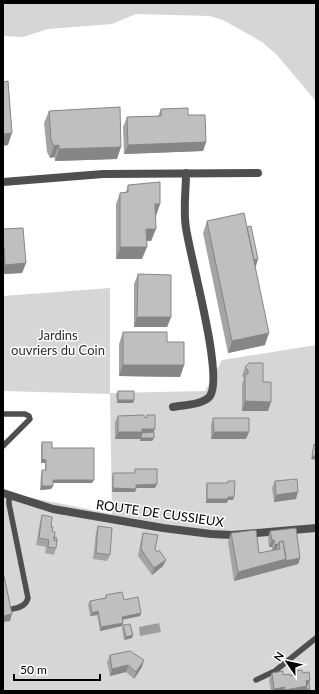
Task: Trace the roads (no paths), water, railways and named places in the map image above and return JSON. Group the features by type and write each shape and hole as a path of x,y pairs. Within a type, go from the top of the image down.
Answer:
{"street":[{"path":"3,182 103,174 258,172"},
{"path":"173,407 207,399 211,394 214,384 212,356 186,227 186,173"},
{"name":"ROUTE DE CUSSIEUX","path":"6,494 53,509 163,528 211,534 232,535 316,528"}],"lane":[{"path":"3,414 25,414 29,416 30,419 3,446"},
{"path":"6,494 28,598 27,602 20,608 12,609"},
{"path":"256,680 275,671 316,638"}],"park label":[{"name":"Jardins ouvriers du Coin","path":"58,342"}]}
